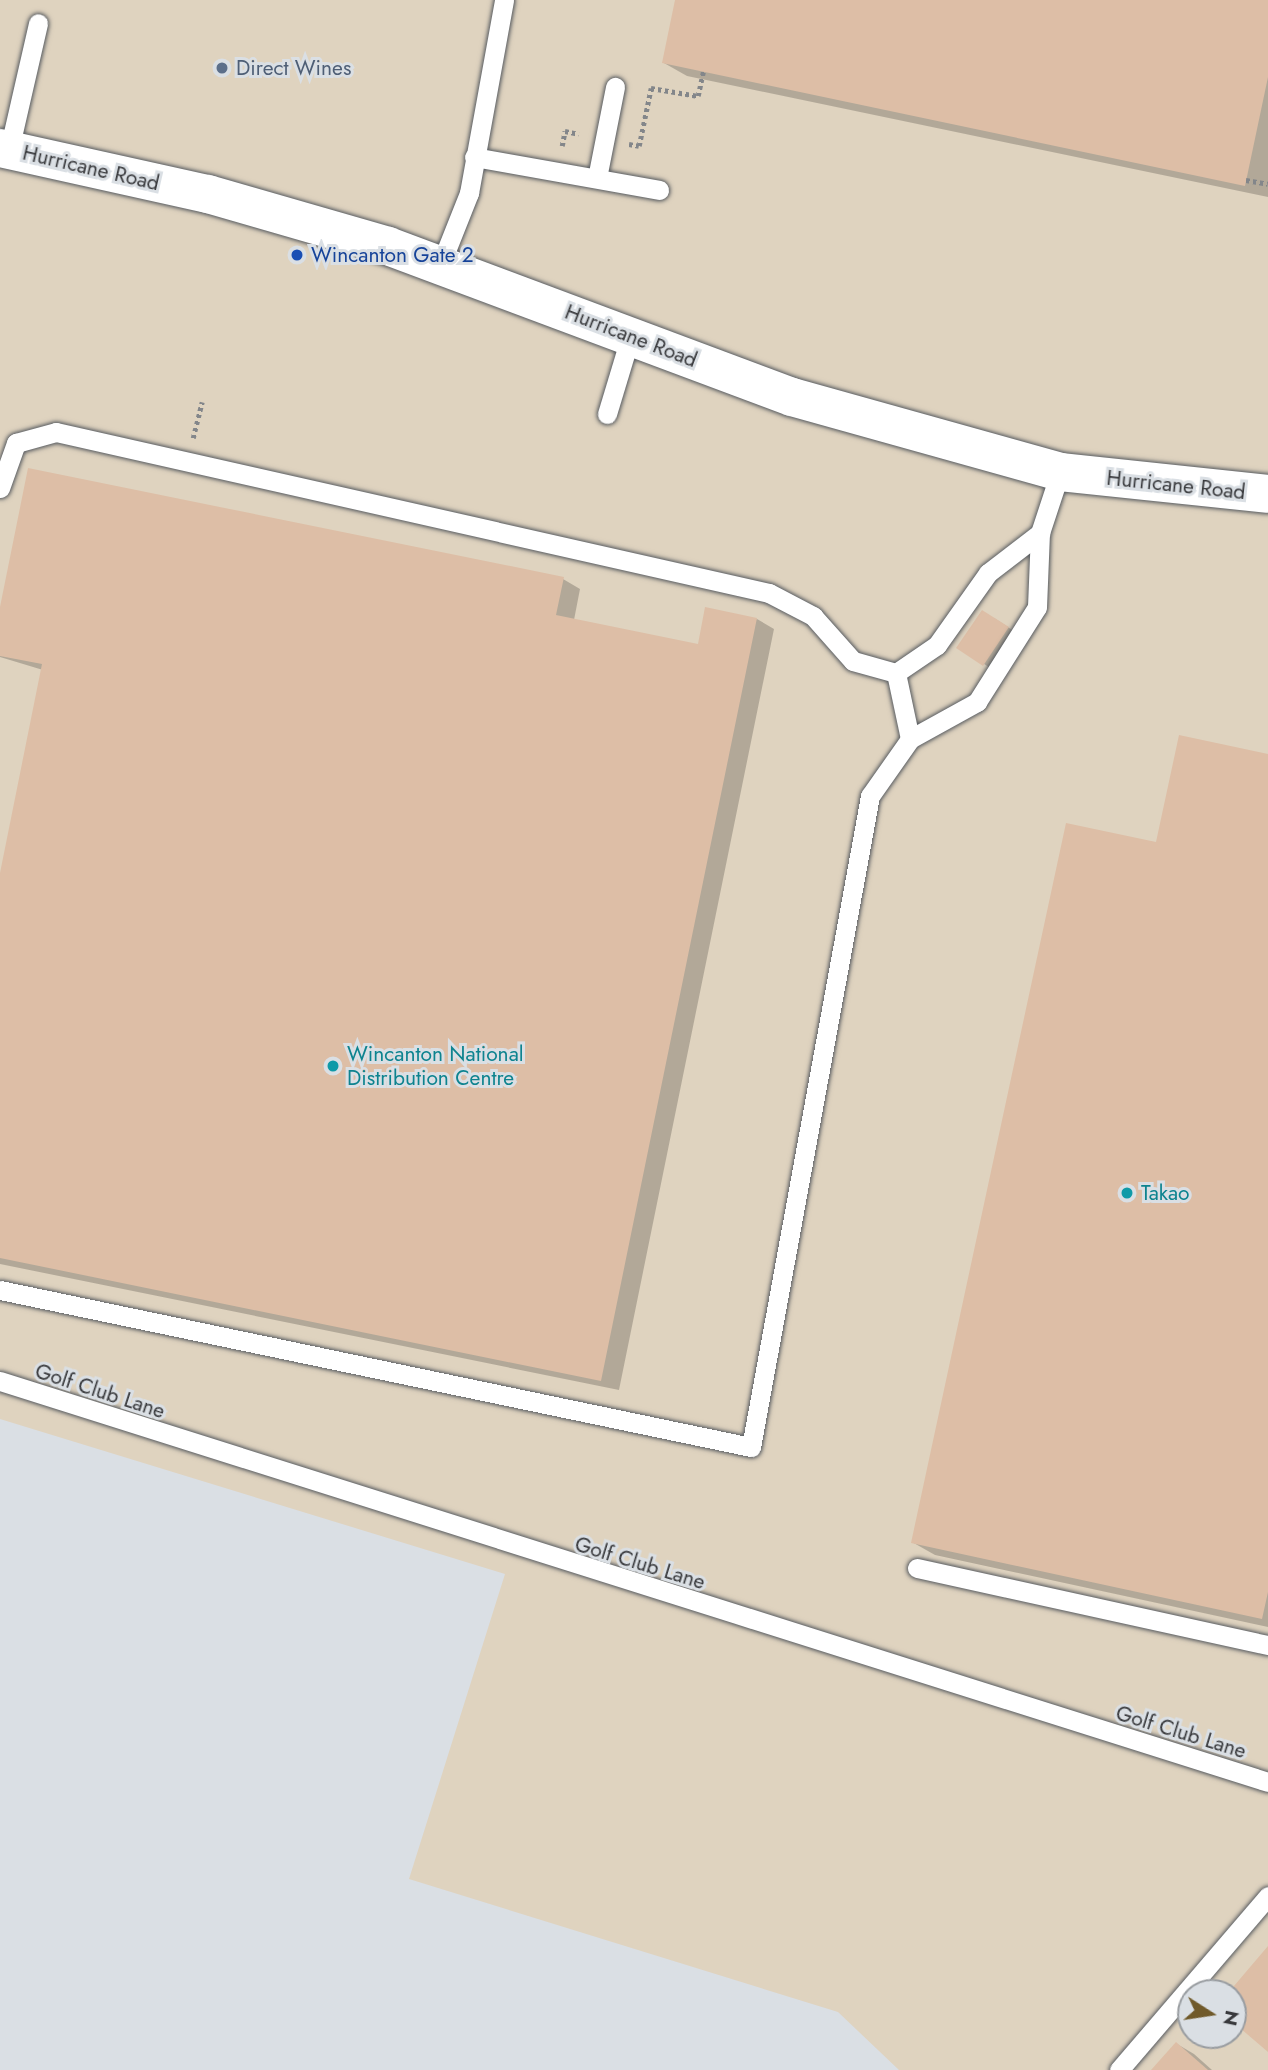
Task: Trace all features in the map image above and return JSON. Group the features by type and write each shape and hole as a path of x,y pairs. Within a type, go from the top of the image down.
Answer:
{"street":[{"name":"Hurricane Road","path":"5,149 208,194 440,266 792,397 1060,472 1268,494"}],"lane":[{"path":"440,266 469,193 504,0"},
{"path":"5,149 38,23"},
{"path":"597,178 615,87"},
{"path":"474,157 659,190"},
{"path":"607,414 630,338"},
{"path":"0,488 16,443 56,432 769,593 813,616 853,661 896,673 937,645 988,573 1040,533"},
{"path":"0,1290 751,1447 870,796 910,739 976,702 1037,607 1040,533 1060,472"},
{"path":"896,673 910,739"},
{"name":"Golf Club Lane","path":"0,1381 1268,1782"},
{"path":"916,1568 1268,1645"},
{"path":"1119,2070 1268,1896"}],"path":[{"path":"557,170 565,131 639,146 651,88 698,96 703,72"},
{"path":"1247,180 1268,184"},
{"path":"187,462 202,402"}],"shaded area":[{"path":"0,0 1268,0 1268,2070 899,2070 838,2012 409,1879 505,1574 0,1419"}],"building":[{"path":"675,0 1268,0 1268,77 1245,186 662,63"},
{"name":"Wincanton National Distribution Centre","path":"28,468 564,577 556,615 698,644 705,607 757,618 601,1381 0,1258 0,873 42,664 0,656 0,607"},
{"path":"982,610 1009,627 983,666 956,648"},
{"name":"Takao","path":"1179,735 1268,754 1268,1592 1262,1619 911,1543 1066,823 1156,842"},
{"path":"1268,1946 1268,2052 1247,2034 1247,1979 1240,1979"},
{"path":"1176,2042 1177,2049 1184,2049 1208,2070 1151,2070"}],"place":[{"name":"Direct Wines","path":"222,68"},
{"name":"Wincanton Gate 2","path":"297,255"},
{"name":"Wincanton National Distribution Centre","path":"333,1066"},
{"name":"Takao","path":"1127,1193"}]}
